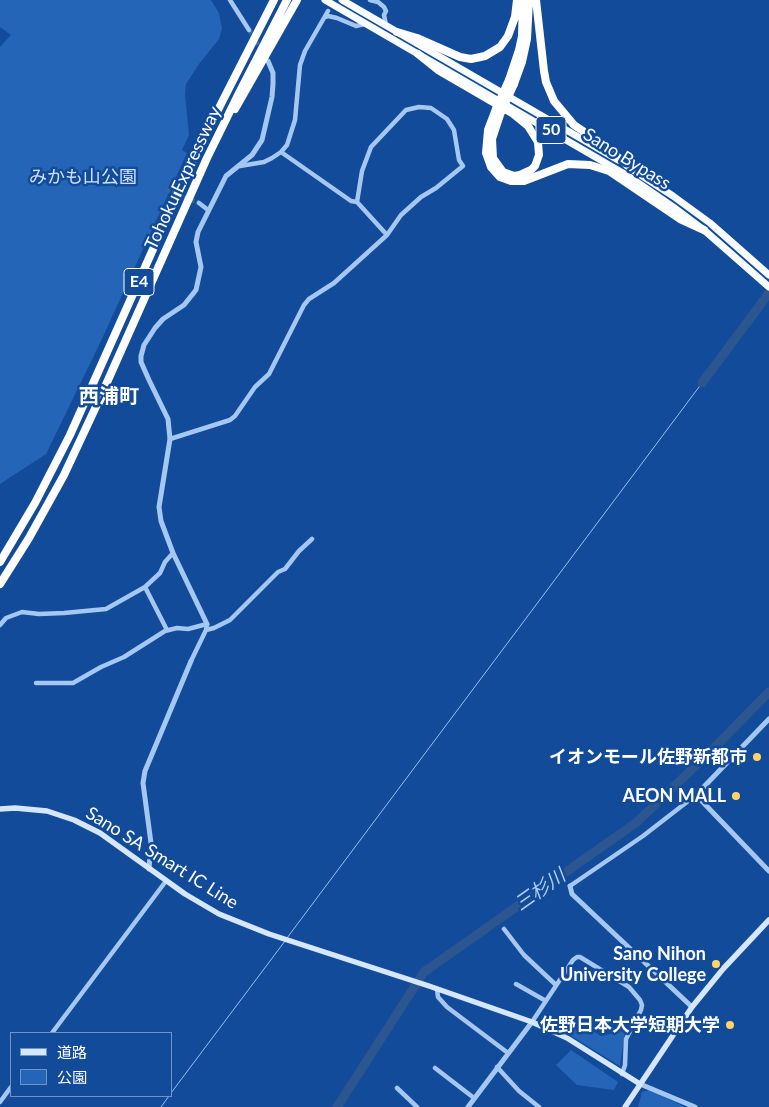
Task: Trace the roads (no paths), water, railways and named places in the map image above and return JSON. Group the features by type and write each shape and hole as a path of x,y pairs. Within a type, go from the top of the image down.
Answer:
{"highway":[{"name":"Tohoku Expressway","path":"0,562 19,532 58,461 196,153 274,0"},
{"name":"Tohoku Expressway","path":"0,584 42,516 81,440 215,141 287,0"},
{"path":"215,141 244,95 297,0"},
{"name":"Sano Bypass","path":"325,0 628,176 704,230 769,288"},
{"name":"Sano Bypass","path":"342,0 631,168 710,224 768,274"},
{"path":"396,32 417,38 460,58 471,59 485,56 500,47 508,36 515,17 517,0"},
{"path":"512,82 522,36 523,0"},
{"path":"529,0 527,39 522,62 486,137 486,153 491,167 500,177 511,181 524,181 568,164 590,165 609,171 680,219 704,230"},
{"path":"536,0 544,71 546,82 554,101 574,125 601,143 631,168"},
{"path":"418,54 438,70 512,113 528,126 538,142 539,155 535,166 520,175 514,176 503,172 493,158 492,139 499,110"}],"main road":[{"name":"Sano SA Smart IC Line","path":"0,809 15,808 47,811 74,820 100,833 166,881 219,914 276,937 437,989"},
{"path":"626,1107 692,1007 723,969 769,920"},
{"path":"437,989 532,1022 567,1038 640,1084"}],"street":[{"path":"230,0 248,30"},
{"path":"370,0 384,6 386,10 384,15 386,25"},
{"path":"240,166 264,162 281,152 287,145 295,120 300,66 305,51 328,11"},
{"path":"324,18 328,16 337,18 356,26 366,23"},
{"path":"149,869 151,843 144,783 146,771 206,627 165,534 159,507 170,439 168,419 141,362 141,356 144,346 155,328 184,305 196,290 201,267 196,242 198,232 226,176 258,149 265,132 273,84 273,73 268,61"},
{"path":"170,439 230,420 235,416 255,387 269,374 304,304 334,283 387,236 401,215 421,197 436,188 463,166 459,160 454,130 447,119 431,108 419,107 406,110 371,147 364,162 357,202"},
{"path":"281,152 351,201 357,202 387,236"},
{"path":"199,204 208,210"},
{"path":"36,682 73,683 101,667 124,657 167,630 177,628 214,628 230,620 278,572 285,569 312,539"},
{"path":"0,625 6,618 22,612 39,614 106,609 145,586 160,573 165,562 173,553"},
{"path":"145,586 167,630"},
{"path":"692,1007 572,894 570,886 643,836 696,795 769,719"},
{"path":"696,795 769,871"},
{"path":"53,1032 166,881"},
{"path":"504,929 524,955 556,985"},
{"path":"468,1107 532,1022 573,960 577,957 629,987 642,1005 626,1039 625,1065 622,1074"},
{"path":"516,984 546,1001"},
{"path":"437,989 438,997 447,1006 508,1053"},
{"path":"497,1067 519,1091 539,1107"},
{"path":"435,1068 474,1098"},
{"path":"640,1084 696,1107"},
{"path":"0,1102 10,1088"},
{"path":"396,1088 417,1107"}],"waterway":[{"path":"702,383 769,293"},
{"path":"287,938 702,383"},
{"name":"三杉川","path":"337,1107 424,972 637,822 769,692"},
{"path":"172,1092 285,941"},
{"path":"161,1107 168,1097"}],"tunnel":[{"path":"249,30 262,51"},
{"path":"166,190 199,203"}],"place":[{"name":"イオンモール佐野新都市","path":"757,757"},
{"name":"AEON MALL","path":"736,796"},
{"name":"Sano Nihon University College","path":"716,964"},
{"name":"佐野日本大学短期大学","path":"730,1025"}],"district":[{"name":"西浦町","path":"109,397"}],"park label":[{"name":"みかも山公園","path":"83,177"}]}
